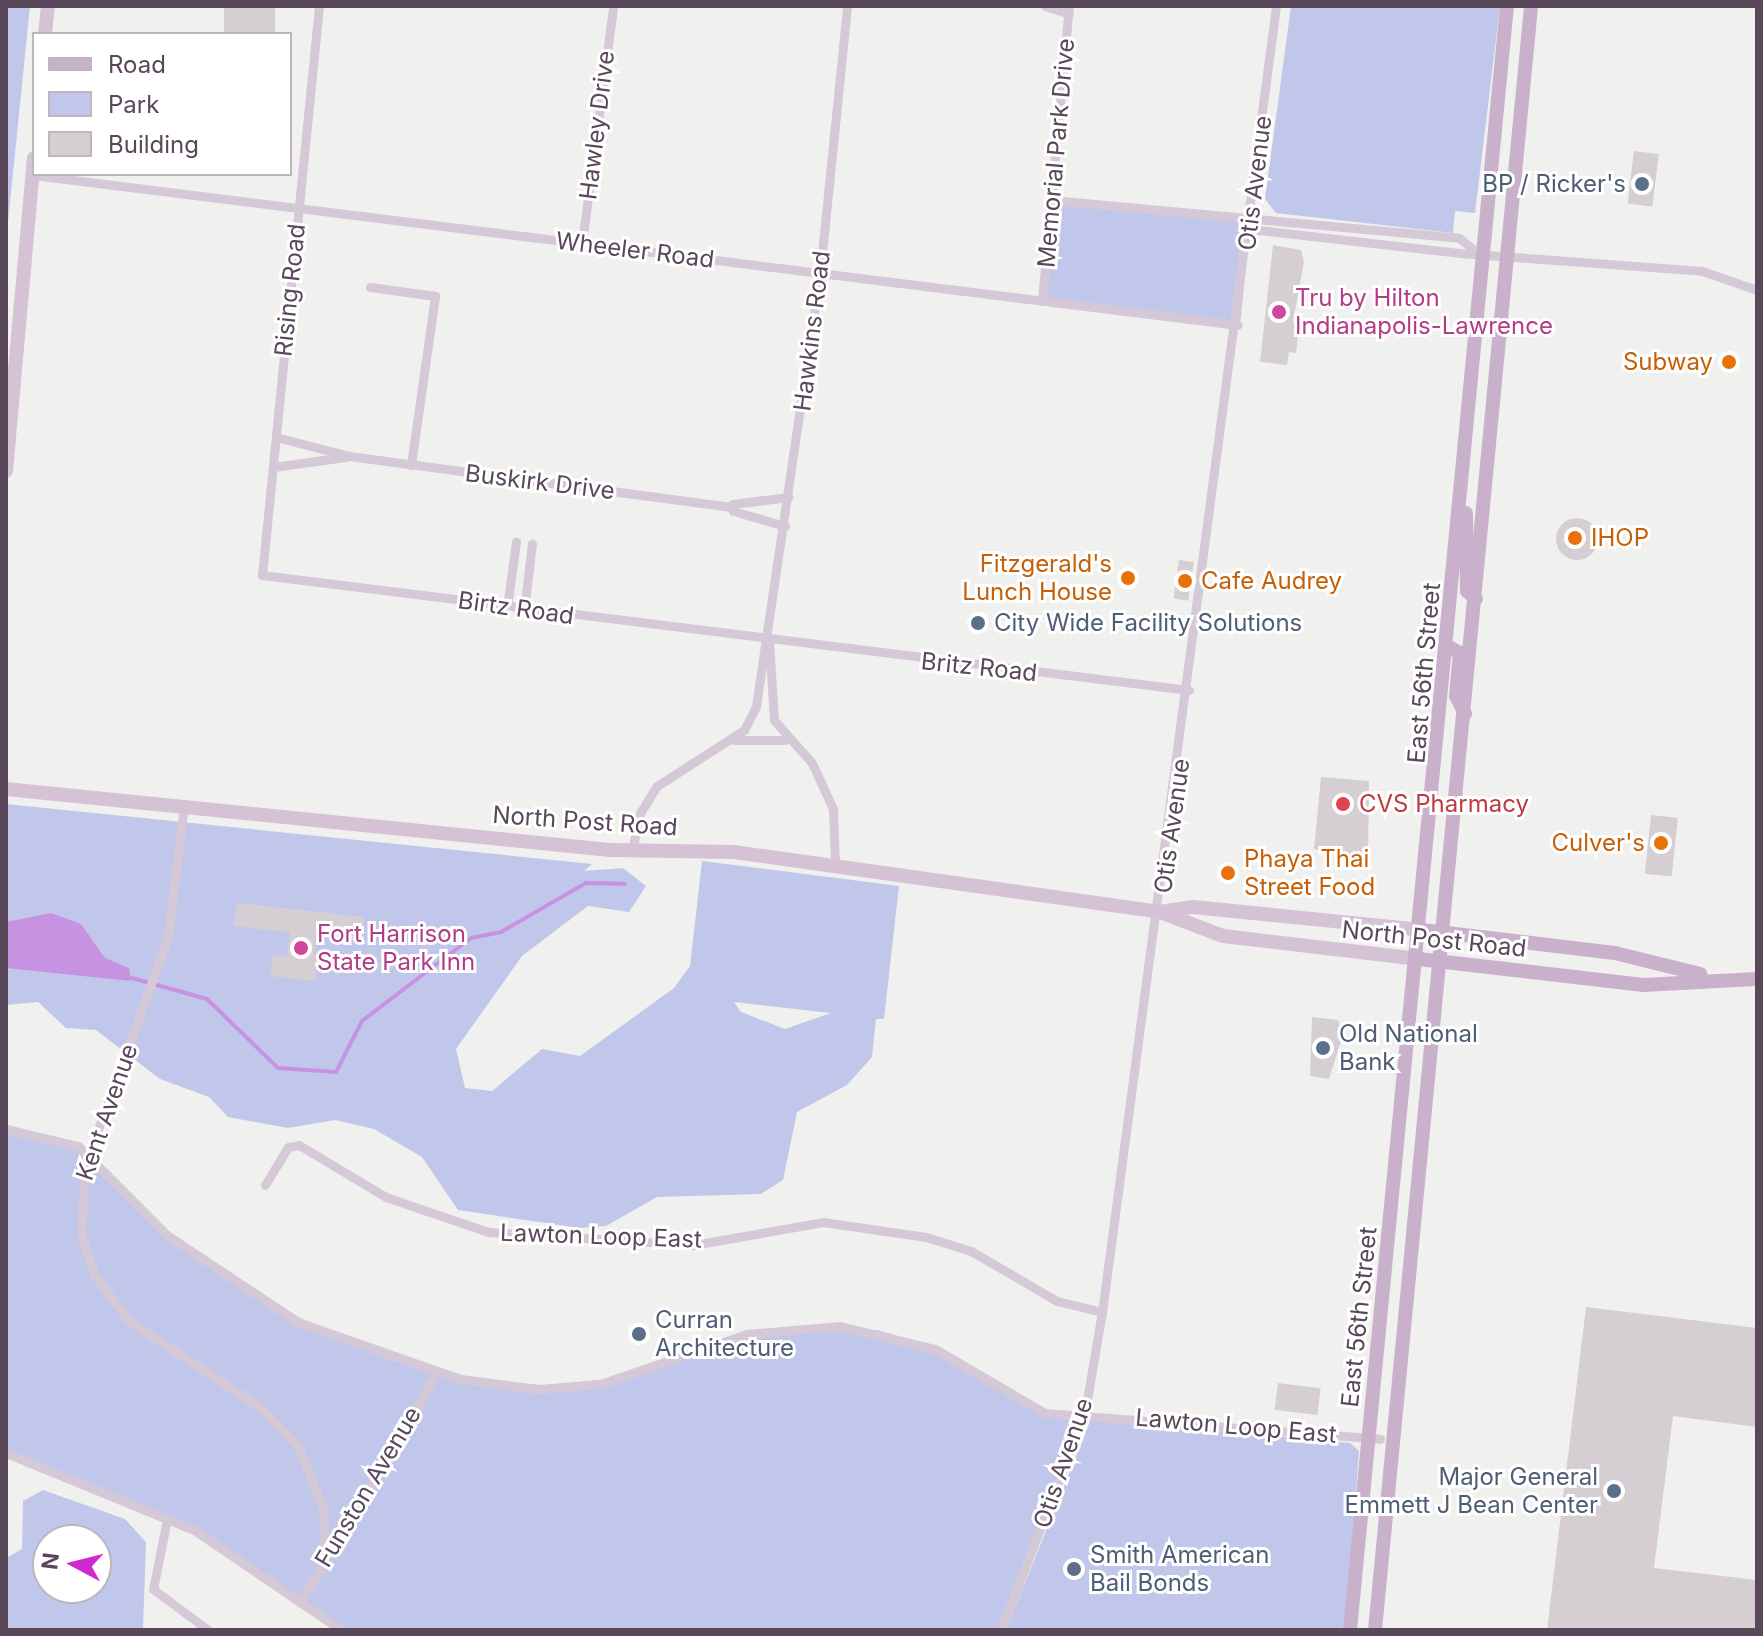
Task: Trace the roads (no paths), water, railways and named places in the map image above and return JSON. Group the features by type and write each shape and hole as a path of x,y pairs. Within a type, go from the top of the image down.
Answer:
{"main road":[{"name":"East 56th Street","path":"1350,1630 1374,1438 1461,506 1489,250 1507,6"},
{"path":"1521,6 1522,98"},
{"name":"East 56th Street","path":"1375,1630 1476,599 1489,250 1522,98 1531,6"},
{"path":"1461,506 1470,536 1467,591 1476,599"},
{"path":"1449,647 1460,653 1456,696 1465,715"},
{"name":"North Post Road","path":"1422,930 1626,955 1708,976 1757,979"},
{"name":"North Post Road","path":"1419,959 1643,985 1708,976"}],"street":[{"path":"45,32 48,6"},
{"name":"Rising Road","path":"262,575 319,6"},
{"name":"Hawley Drive","path":"582,243 613,6"},
{"name":"Hawkins Road","path":"632,851 640,813 657,786 730,741 750,721 769,642 820,273 850,19 847,6"},
{"path":"1045,6 1069,10"},
{"name":"Otis Avenue","path":"1001,1630 1085,1412 1102,1312 1160,912 1238,325 1276,6"},
{"name":"Memorial Park Drive","path":"1042,301 1069,10"},
{"path":"6,471 8,420 33,176"},
{"name":"Wheeler Road","path":"41,176 1238,325"},
{"path":"1052,200 1251,222 1261,217 1459,238 1489,250 1702,271 1757,290"},
{"path":"370,287 435,296 411,465"},
{"name":"Buskirk Drive","path":"276,437 349,456 732,507 785,526"},
{"name":"Buskirk Drive","path":"273,467 349,456"},
{"name":"Buskirk Drive","path":"732,507 789,497"},
{"path":"507,607 516,542"},
{"path":"524,610 532,543"},
{"name":"Birtz Road","path":"262,575 769,642"},
{"name":"Hawkins Road","path":"769,642 771,708 785,740 812,763 833,809 835,863"},
{"name":"Britz Road","path":"769,642 1189,690"},
{"path":"730,741 762,735 785,740"},
{"name":"North Post Road","path":"6,789 632,851 835,863 1160,912 1223,936 1419,959"},
{"name":"Kent Avenue","path":"184,805 163,949 88,1156 79,1211 95,1276 129,1321 284,1428 319,1491 325,1559"},
{"name":"North Post Road","path":"1160,912 1193,907 1422,930"},
{"name":"Lawton Loop East","path":"6,1129 69,1142 88,1156 167,1235 275,1309 361,1349 437,1372 516,1388 584,1387 655,1371 763,1331 840,1326 945,1353 1036,1410 1374,1438"},
{"name":"Lawton Loop East","path":"265,1185 288,1147 299,1145 386,1197 488,1232 693,1245 802,1222 897,1232 955,1244 1057,1301 1102,1312"},
{"name":"Funston Avenue","path":"300,1603 437,1372"},
{"path":"6,1453 167,1519 224,1547 341,1630"},
{"path":"167,1519 153,1589 208,1630"}],"waterway":[{"path":"132,978 207,999 278,1068 336,1072 362,1021 471,938 501,932 586,883 625,884"}],"place":[{"name":"BP / Ricker's","path":"1642,184"},
{"name":"Tru by Hilton Indianapolis-Lawrence","path":"1279,312"},
{"name":"Subway","path":"1729,362"},
{"name":"IHOP","path":"1575,538"},
{"name":"Fitzgerald's Lunch House","path":"1128,578"},
{"name":"Cafe Audrey","path":"1185,581"},
{"name":"City Wide Facility Solutions","path":"978,623"},
{"name":"CVS Pharmacy","path":"1343,804"},
{"name":"Culver's","path":"1661,843"},
{"name":"Phaya Thai Street Food","path":"1228,873"},
{"name":"Fort Harrison State Park Inn","path":"301,948"},
{"name":"Old National Bank","path":"1323,1048"},
{"name":"Curran Architecture","path":"639,1334"},
{"name":"Major General Emmett J Bean Center","path":"1614,1491"},
{"name":"Smith American Bail Bonds","path":"1074,1569"}]}
